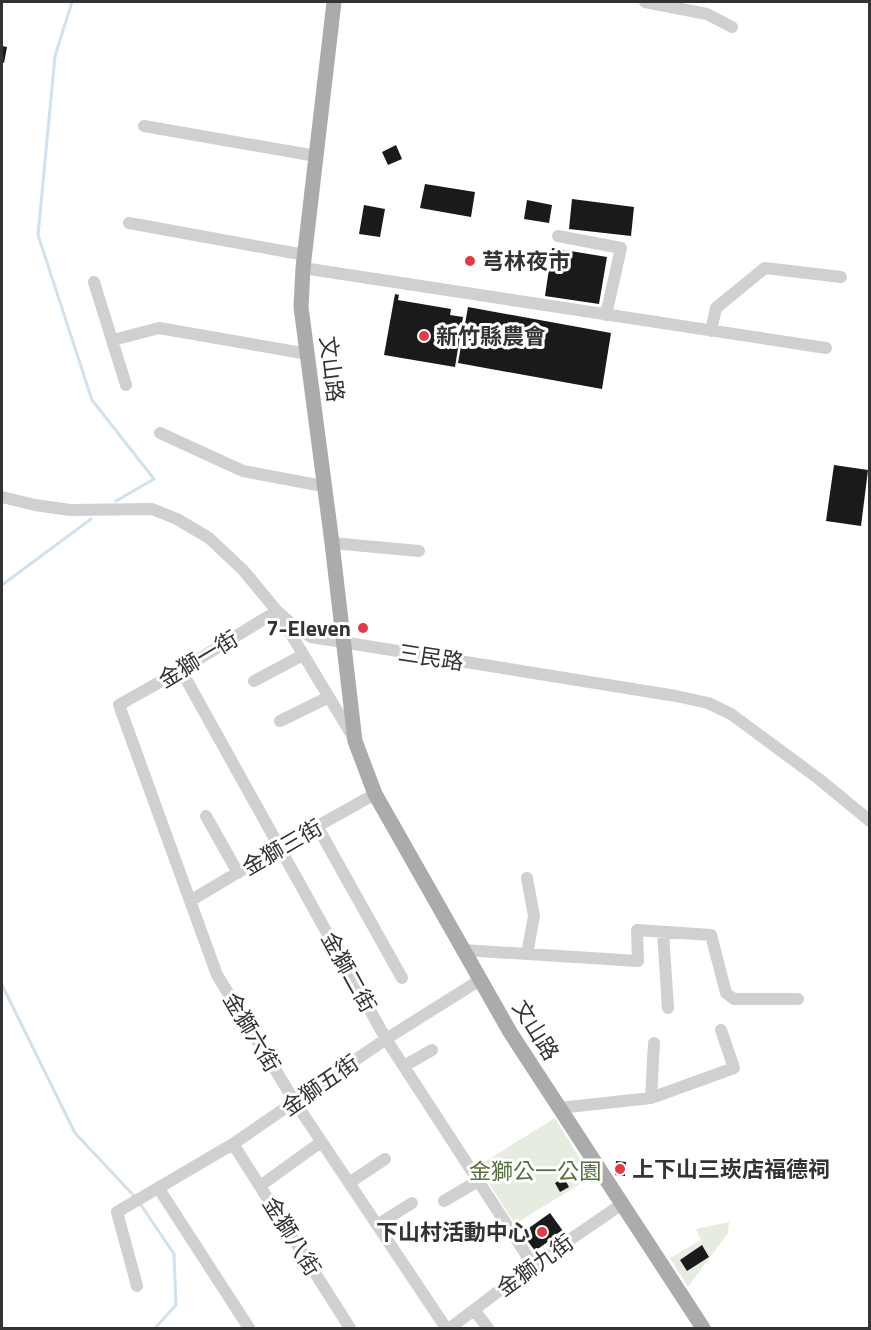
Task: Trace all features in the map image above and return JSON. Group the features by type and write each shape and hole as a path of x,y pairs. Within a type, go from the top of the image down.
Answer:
{"main road":[{"name":"文山路","path":"334,2 304,262 301,307 355,741 375,794 510,1032 703,1329"}],"street":[{"path":"645,2 707,14 732,27"},
{"path":"144,126 316,156"},
{"path":"129,223 304,262 606,315 826,348"},
{"path":"558,236 621,248 606,315"},
{"path":"711,331 716,308 765,268 841,277"},
{"path":"94,282 126,385"},
{"path":"113,340 159,328 308,354"},
{"path":"160,433 243,471 324,486"},
{"name":"三民路","path":"2,497 70,510 152,509 177,519 209,538 243,570 277,611 311,637 708,703 731,714 753,729 870,821"},
{"path":"332,543 419,550"},
{"name":"文山路","path":"277,611 355,741"},
{"name":"金獅一街","path":"119,705 277,611"},
{"path":"254,681 303,655"},
{"name":"金獅二街","path":"181,670 386,1039 533,1265"},
{"path":"280,721 329,697"},
{"name":"金獅六街","path":"119,705 217,975 321,1142 448,1329"},
{"name":"金獅三街","path":"190,901 375,794"},
{"path":"206,816 238,873"},
{"path":"317,826 402,978"},
{"path":"526,878 534,916 526,954"},
{"path":"463,950 638,961 637,930 711,935 726,993 734,999 798,999"},
{"path":"663,932 668,1008"},
{"name":"金獅五街","path":"137,1286 117,1212 233,1144 386,1039 480,980"},
{"path":"559,1108 651,1098 734,1068 721,1030"},
{"path":"651,1098 654,1042"},
{"path":"404,1066 432,1050"},
{"path":"260,1186 321,1142"},
{"name":"金獅八街","path":"233,1144 350,1329"},
{"path":"349,1183 385,1159"},
{"path":"444,1201 478,1181"},
{"path":"159,1189 249,1329"},
{"path":"377,1225 412,1203"},
{"name":"金獅九街","path":"448,1329 533,1265 622,1204"},
{"path":"474,1310 488,1329"}],"green space":[{"name":"金獅公一公園","path":"555,1118 591,1177 515,1224 478,1166"},
{"path":"729,1222 728,1233 688,1287 670,1258 701,1240 696,1229"}],"building":[{"path":"2,46 7,47 4,63 2,62"},
{"path":"396,145 402,159 388,165 382,152"},
{"path":"425,184 475,192 471,217 420,208"},
{"path":"572,199 634,207 631,236 569,229"},
{"path":"527,200 552,205 549,223 524,219"},
{"path":"364,205 385,209 380,237 359,234"},
{"path":"552,248 607,257 599,304 545,296"},
{"name":"新竹縣農會","path":"395,294 399,295 398,300 451,309 450,315 463,317 455,367 384,355"},
{"path":"468,307 611,333 602,389 458,363"},
{"path":"834,465 868,470 861,526 826,521"},
{"name":"上下山三崁店福德祠","path":"616,1161 626,1162 625,1176 615,1175"},
{"path":"564,1178 569,1187 560,1192 555,1183"},
{"name":"下山村活動中心","path":"550,1213 563,1231 535,1251 522,1233"},
{"path":"702,1245 709,1257 687,1271 680,1260"}],"waterway":[{"path":"72,2 55,56 38,235 92,400 154,479 116,501"},
{"path":"2,585 91,519"},
{"path":"2,985 75,1133 135,1197"},
{"path":"139,1202 174,1254 176,1305 155,1328"}],"place":[{"name":"芎林夜市","path":"470,261"},
{"name":"新竹縣農會","path":"424,336"},
{"name":"7-Eleven","path":"363,628"},
{"name":"上下山三崁店福德祠","path":"620,1169"},
{"name":"下山村活動中心","path":"542,1232"}]}
